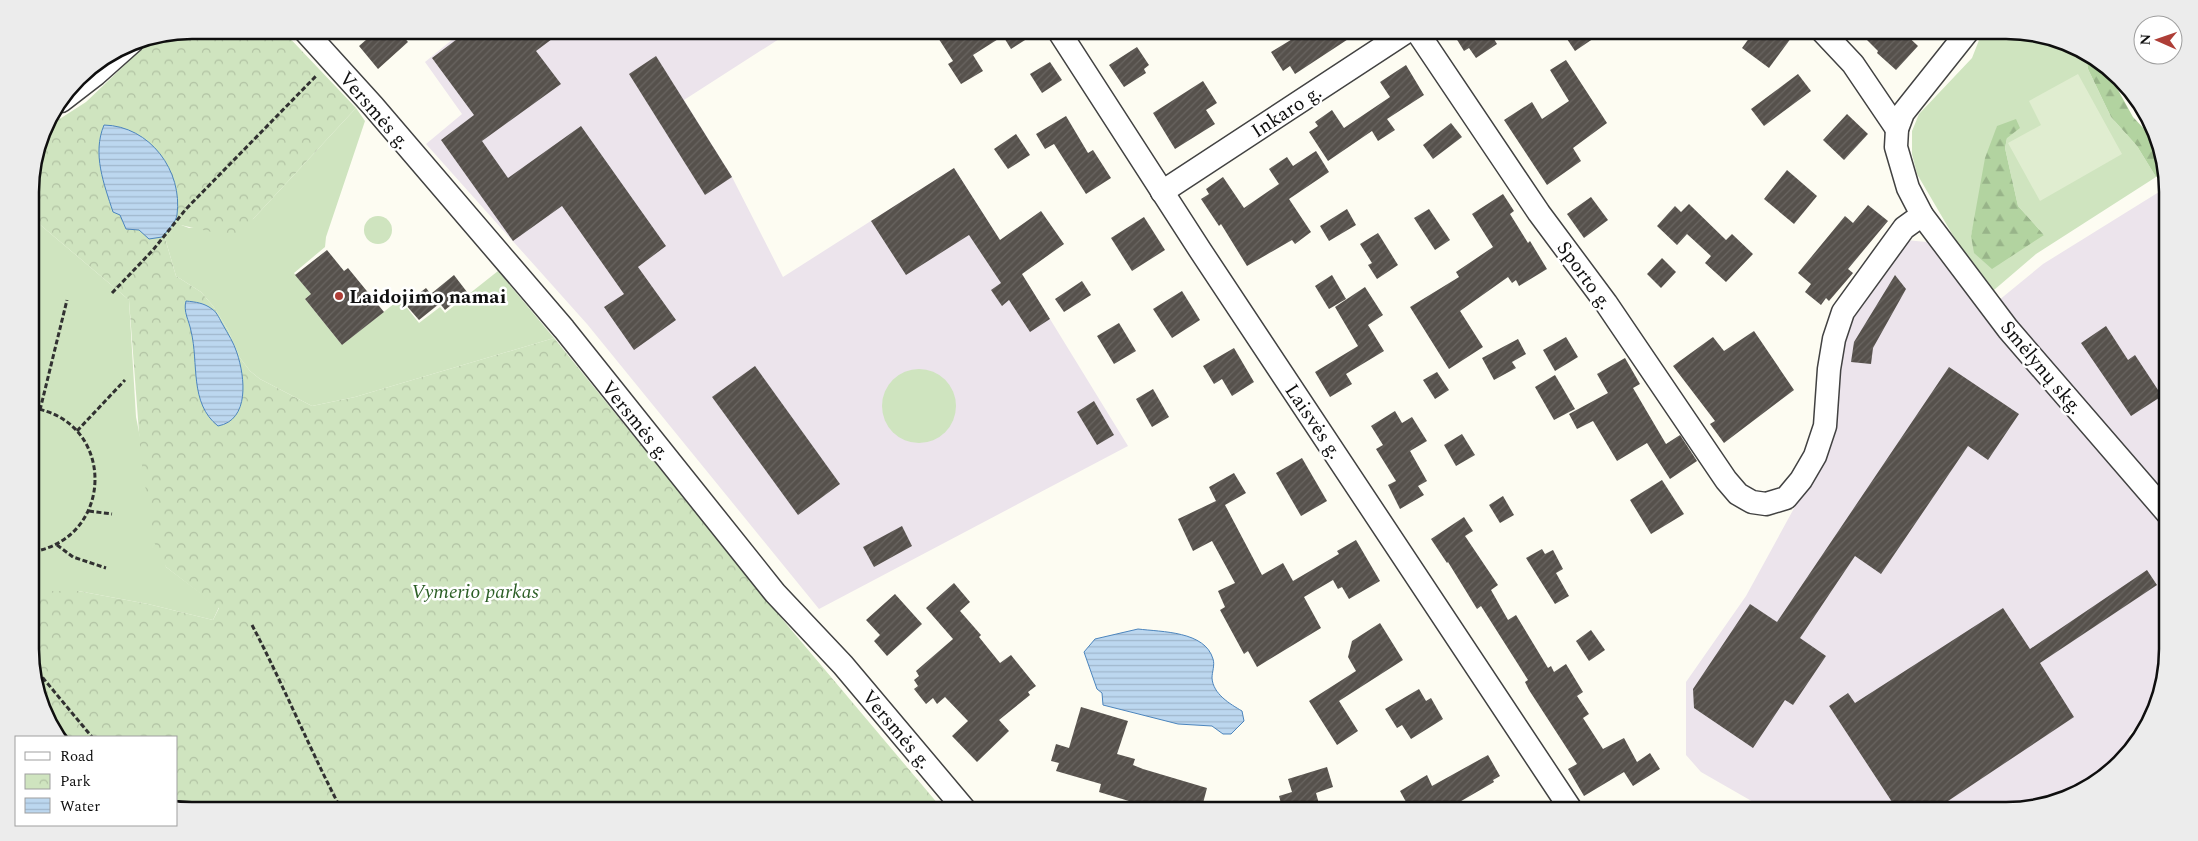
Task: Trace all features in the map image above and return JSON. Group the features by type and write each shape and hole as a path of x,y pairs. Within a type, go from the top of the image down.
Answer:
{"street":[{"name":"Versmės g.","path":"312,39 373,106 564,329 775,593 843,665 958,802"},
{"name":"Laisvės g.","path":"1064,39 1162,192 1566,802"},
{"name":"Inkaro g.","path":"1162,192 1395,39"},
{"name":"Sporto g.","path":"1422,39 1539,213 1606,303 1726,480 1738,494 1752,502 1766,504 1786,498 1801,480 1815,456 1825,426 1829,369 1834,339 1843,312 1904,228 1922,215"},
{"path":"1829,39 1853,64 1897,129"},
{"path":"1897,129 1904,113 1962,39"},
{"path":"87,81 108,63"},
{"name":"Smėlynų skg.","path":"1897,129 1896,147 1900,168 1922,215 2008,329 2159,504"}],"path":[{"path":"112,293 153,250 186,209 332,60"},
{"path":"39,550 58,544 80,526 89,511 96,486 95,471 86,443 77,432 60,418 40,410 67,300"},
{"path":"77,432 125,380"},
{"path":"89,511 112,514"},
{"path":"58,544 74,557 106,568"},
{"path":"252,625 279,676 302,732 337,802"},
{"path":"42,676 91,736"}],"shaded area":[{"path":"453,39 779,39 684,100 732,177 783,277 954,168 1128,446 819,609 587,324 426,144 462,114 425,62"},
{"path":"2159,192 2159,660 2151,699 2140,725 2129,734 2131,738 2128,743 2100,771 2083,782 2065,791 2046,797 2017,802 1753,802 1701,772 1686,755 1686,682 1746,596 1821,459 1841,348 1853,313 1905,240 1927,242 1982,314 2043,264"}],"green space":[{"name":"Vymerio parkas","path":"181,39 291,39 356,108 234,237 176,224 165,238 176,276 201,292 213,306 228,330 240,358 250,371 260,379 312,406 355,397 554,338 788,626 936,802 178,801 178,736 66,736 54,717 42,679 39,660 39,591 78,591 148,604 213,620 219,608 166,567 154,542 141,459 129,300 39,224 39,181 47,142 55,122 86,102 144,46"},
{"path":"1979,39 2017,39 2056,47 2087,62 2088,69 2111,117 2137,146 2156,177 2036,254 1994,290 1958,244 1917,174 1912,154 1912,131 1919,114 1972,58","holes":["1997,127 2007,138 2005,148 2018,206 2044,235 1971,236"]},
{"path":"2087,62 2116,86 2133,117 2147,132 2158,176 2156,177 2137,146 2111,117 2088,69"},
{"path":"2078,74 2122,154 2040,201 2008,143 2041,125 2029,101"},
{"path":"356,108 365,121 326,237 325,247 294,273 311,294 305,299 342,345 400,299 419,323 440,307 445,313 498,271 554,338 355,397 312,406 260,379 250,371 240,358 228,330 213,306 201,292 176,276 165,238 176,223 189,228 253,219"},
{"path":"2016,119 2020,128 2007,138 2005,148 2018,206 2044,235 1992,269 1974,253 1971,236 1985,158 1997,126"},
{"path":"378,216 388,220 392,230 388,240 378,244 368,240 364,230 368,220"},
{"path":"39,224 129,300 136,417 166,567 219,607 213,620 148,604 78,591 39,591"},
{"path":"912,369 926,369 940,375 950,385 956,399 956,413 950,427 940,437 926,443 912,443 898,437 888,427 882,413 882,399 888,385 898,375"}],"water":[{"path":"104,125 121,127 136,133 149,142 169,167 175,183 177,215 162,237 149,239 139,230 126,229 120,215 113,212 103,180 99,158 99,147"},
{"path":"186,301 203,304 215,312 233,342 240,363 243,385 240,407 236,415 228,422 218,426 209,417 199,394 193,343 185,309"},
{"path":"1138,629 1170,632 1192,638 1201,643 1213,659 1212,678 1215,689 1223,698 1242,711 1244,721 1231,734 1223,734 1212,726 1178,724 1103,705 1102,693 1097,689 1084,652 1095,639"}],"building":[{"path":"367,39 406,39 408,42 378,69 359,46"},
{"path":"457,39 552,39 536,51 561,84 482,141 508,178 581,126 666,246 638,267 676,320 634,350 604,307 624,294 562,206 513,241 441,140 474,115 432,58"},
{"path":"939,39 998,39 973,55 983,71 961,84 948,64 953,61"},
{"path":"1005,39 1027,39 1011,49"},
{"path":"1292,39 1348,39 1295,74 1290,66 1283,71 1271,52"},
{"path":"1457,39 1494,39 1497,44 1476,58 1469,48 1464,51"},
{"path":"1567,39 1593,39 1575,51"},
{"path":"1748,39 1790,39 1769,68 1742,48"},
{"path":"1866,39 1911,39 1918,46 1896,70 1877,53 1878,51"},
{"path":"1137,47 1149,65 1144,69 1146,73 1124,87 1109,65"},
{"path":"656,56 732,177 705,195 629,74"},
{"path":"1566,60 1607,123 1573,148 1581,161 1547,185 1504,120 1532,102 1542,119 1569,101 1550,70"},
{"path":"1050,62 1062,80 1042,93 1030,74"},
{"path":"1406,65 1424,95 1387,119 1395,130 1378,141 1372,131 1328,161 1309,132 1318,126 1315,122 1332,110 1344,128 1390,97 1380,82"},
{"path":"1798,74 1811,91 1764,126 1751,109"},
{"path":"1203,81 1217,103 1206,110 1215,124 1175,149 1153,113"},
{"path":"1847,114 1868,134 1844,160 1823,140"},
{"path":"1066,116 1088,153 1093,150 1111,178 1086,194 1054,144 1045,149 1036,134"},
{"path":"1451,123 1462,137 1433,159 1423,145"},
{"path":"1016,134 1030,155 1008,169 994,149"},
{"path":"1316,151 1329,172 1289,199 1311,232 1295,244 1292,240 1247,266 1221,224 1219,226 1201,199 1209,194 1206,189 1223,177 1244,208 1279,184 1269,169 1287,157 1293,166"},
{"path":"954,168 1000,240 1041,211 1064,244 1022,274 1050,319 1030,332 1009,300 1002,306 991,290 1001,283 969,235 906,275 871,221"},
{"path":"1787,170 1817,196 1794,224 1764,199"},
{"path":"1503,194 1514,211 1510,214 1528,243 1530,241 1547,269 1519,286 1516,280 1512,283 1508,277 1460,311 1483,347 1449,369 1410,307 1459,277 1456,272 1493,247 1472,214"},
{"path":"1591,197 1608,220 1584,238 1567,214"},
{"path":"1689,204 1726,240 1732,234 1753,254 1726,282 1705,263 1711,256 1687,234 1677,245 1657,226 1675,206 1681,212"},
{"path":"1868,205 1888,221 1848,269 1853,273 1829,301 1826,298 1821,305 1805,292 1811,284 1798,273 1845,216 1853,223"},
{"path":"1347,209 1356,225 1329,241 1320,226"},
{"path":"1429,209 1450,240 1435,250 1414,218"},
{"path":"1144,217 1165,250 1132,271 1111,238"},
{"path":"1378,233 1398,265 1377,279 1368,265 1372,263 1360,244"},
{"name":"Laidojimo namai","path":"327,250 344,271 348,268 384,312 342,345 305,299 311,294 295,275"},
{"path":"1662,258 1676,272 1661,288 1647,274"},
{"path":"454,275 467,292 445,310 432,293"},
{"path":"1332,275 1346,299 1329,309 1315,286"},
{"path":"1895,275 1906,289 1873,348 1871,364 1851,362 1854,342"},
{"path":"1082,281 1091,295 1064,312 1055,299"},
{"path":"1365,287 1383,315 1368,325 1384,351 1346,374 1352,384 1330,397 1315,372 1358,346 1335,307"},
{"path":"426,288 439,304 419,320 405,304"},
{"path":"1182,291 1200,320 1172,338 1153,309"},
{"path":"1119,323 1136,351 1114,364 1097,336"},
{"path":"2106,326 2128,360 2135,355 2159,391 2159,398 2131,416 2081,343"},
{"path":"1754,331 1794,390 1724,443 1710,424 1715,421 1673,366 1713,337 1724,351"},
{"path":"1566,337 1578,357 1555,371 1543,350"},
{"path":"1518,339 1526,354 1512,362 1516,368 1494,380 1482,358"},
{"path":"1234,348 1254,382 1232,396 1222,379 1214,384 1203,366"},
{"path":"1625,358 1640,384 1633,388 1666,444 1680,435 1697,461 1670,479 1647,443 1617,461 1593,421 1577,429 1569,414 1608,393 1597,374"},
{"path":"755,366 840,484 798,515 712,397"},
{"path":"1949,367 2019,414 1988,460 1968,446 1881,574 1855,556 1800,638 1826,656 1793,705 1785,700 1753,748 1694,708 1693,689 1750,604 1777,622"},
{"path":"1437,372 1449,390 1435,399 1423,380"},
{"path":"1555,375 1575,409 1554,420 1535,387"},
{"path":"1153,389 1169,417 1152,427 1136,399"},
{"path":"1094,401 1114,435 1097,445 1077,412"},
{"path":"1395,411 1402,423 1412,417 1427,441 1410,451 1427,481 1418,486 1424,495 1400,509 1388,485 1396,481 1376,449 1383,445 1371,426"},
{"path":"1462,434 1475,455 1456,466 1444,445"},
{"path":"1302,458 1327,501 1301,516 1276,473"},
{"path":"1234,473 1246,493 1225,505 1262,575 1283,563 1293,581 1339,554 1337,551 1356,540 1380,581 1349,599 1342,587 1338,589 1333,580 1304,597 1321,628 1257,667 1248,651 1244,654 1220,610 1225,607 1218,591 1235,583 1212,541 1193,551 1178,519 1216,501 1209,487"},
{"path":"1662,480 1684,514 1651,534 1630,500"},
{"path":"1503,496 1514,515 1500,523 1489,505"},
{"path":"1464,517 1473,531 1465,536 1498,585 1491,590 1508,620 1516,615 1548,668 1551,666 1554,672 1566,664 1583,692 1577,696 1589,714 1583,718 1603,749 1624,738 1637,762 1650,753 1660,769 1633,786 1624,772 1584,796 1568,769 1577,764 1529,690 1525,682 1528,680 1481,606 1477,609 1448,562 1431,539"},
{"path":"902,526 912,546 874,567 863,547"},
{"path":"1542,549 1545,554 1553,550 1563,569 1556,573 1569,596 1555,604 1526,558"},
{"path":"2147,570 2157,585 2040,663 2074,717 1946,802 1892,802 1829,706 1848,693 1855,703 2003,608 2030,649"},
{"path":"954,583 970,602 960,611 981,635 979,637 1000,663 1011,655 1036,686 1028,692 1030,695 999,720 1009,731 977,762 952,736 968,721 945,697 937,704 933,698 926,704 914,689 918,686 914,680 919,676 916,671 953,639 926,608"},
{"path":"895,594 922,624 887,656 874,641 880,635 866,620"},
{"path":"1380,623 1403,660 1339,701 1358,731 1337,745 1309,701 1356,671 1348,657 1352,641"},
{"path":"1591,630 1605,650 1589,661 1576,641"},
{"path":"1419,689 1426,701 1431,698 1443,719 1411,739 1402,725 1397,728 1385,709"},
{"path":"1081,707 1128,721 1117,754 1135,759 1133,765 1143,769 1207,788 1203,802 1132,802 1099,792 1101,784 1056,771 1059,763 1051,761 1056,744 1069,748"},
{"path":"1488,755 1500,776 1493,780 1494,782 1460,802 1406,802 1400,791 1427,775 1432,786"},
{"path":"1327,767 1333,787 1316,793 1318,802 1281,802 1279,796 1292,792 1288,779"}],"place":[{"name":"Laidojimo namai","path":"339,296"}]}
